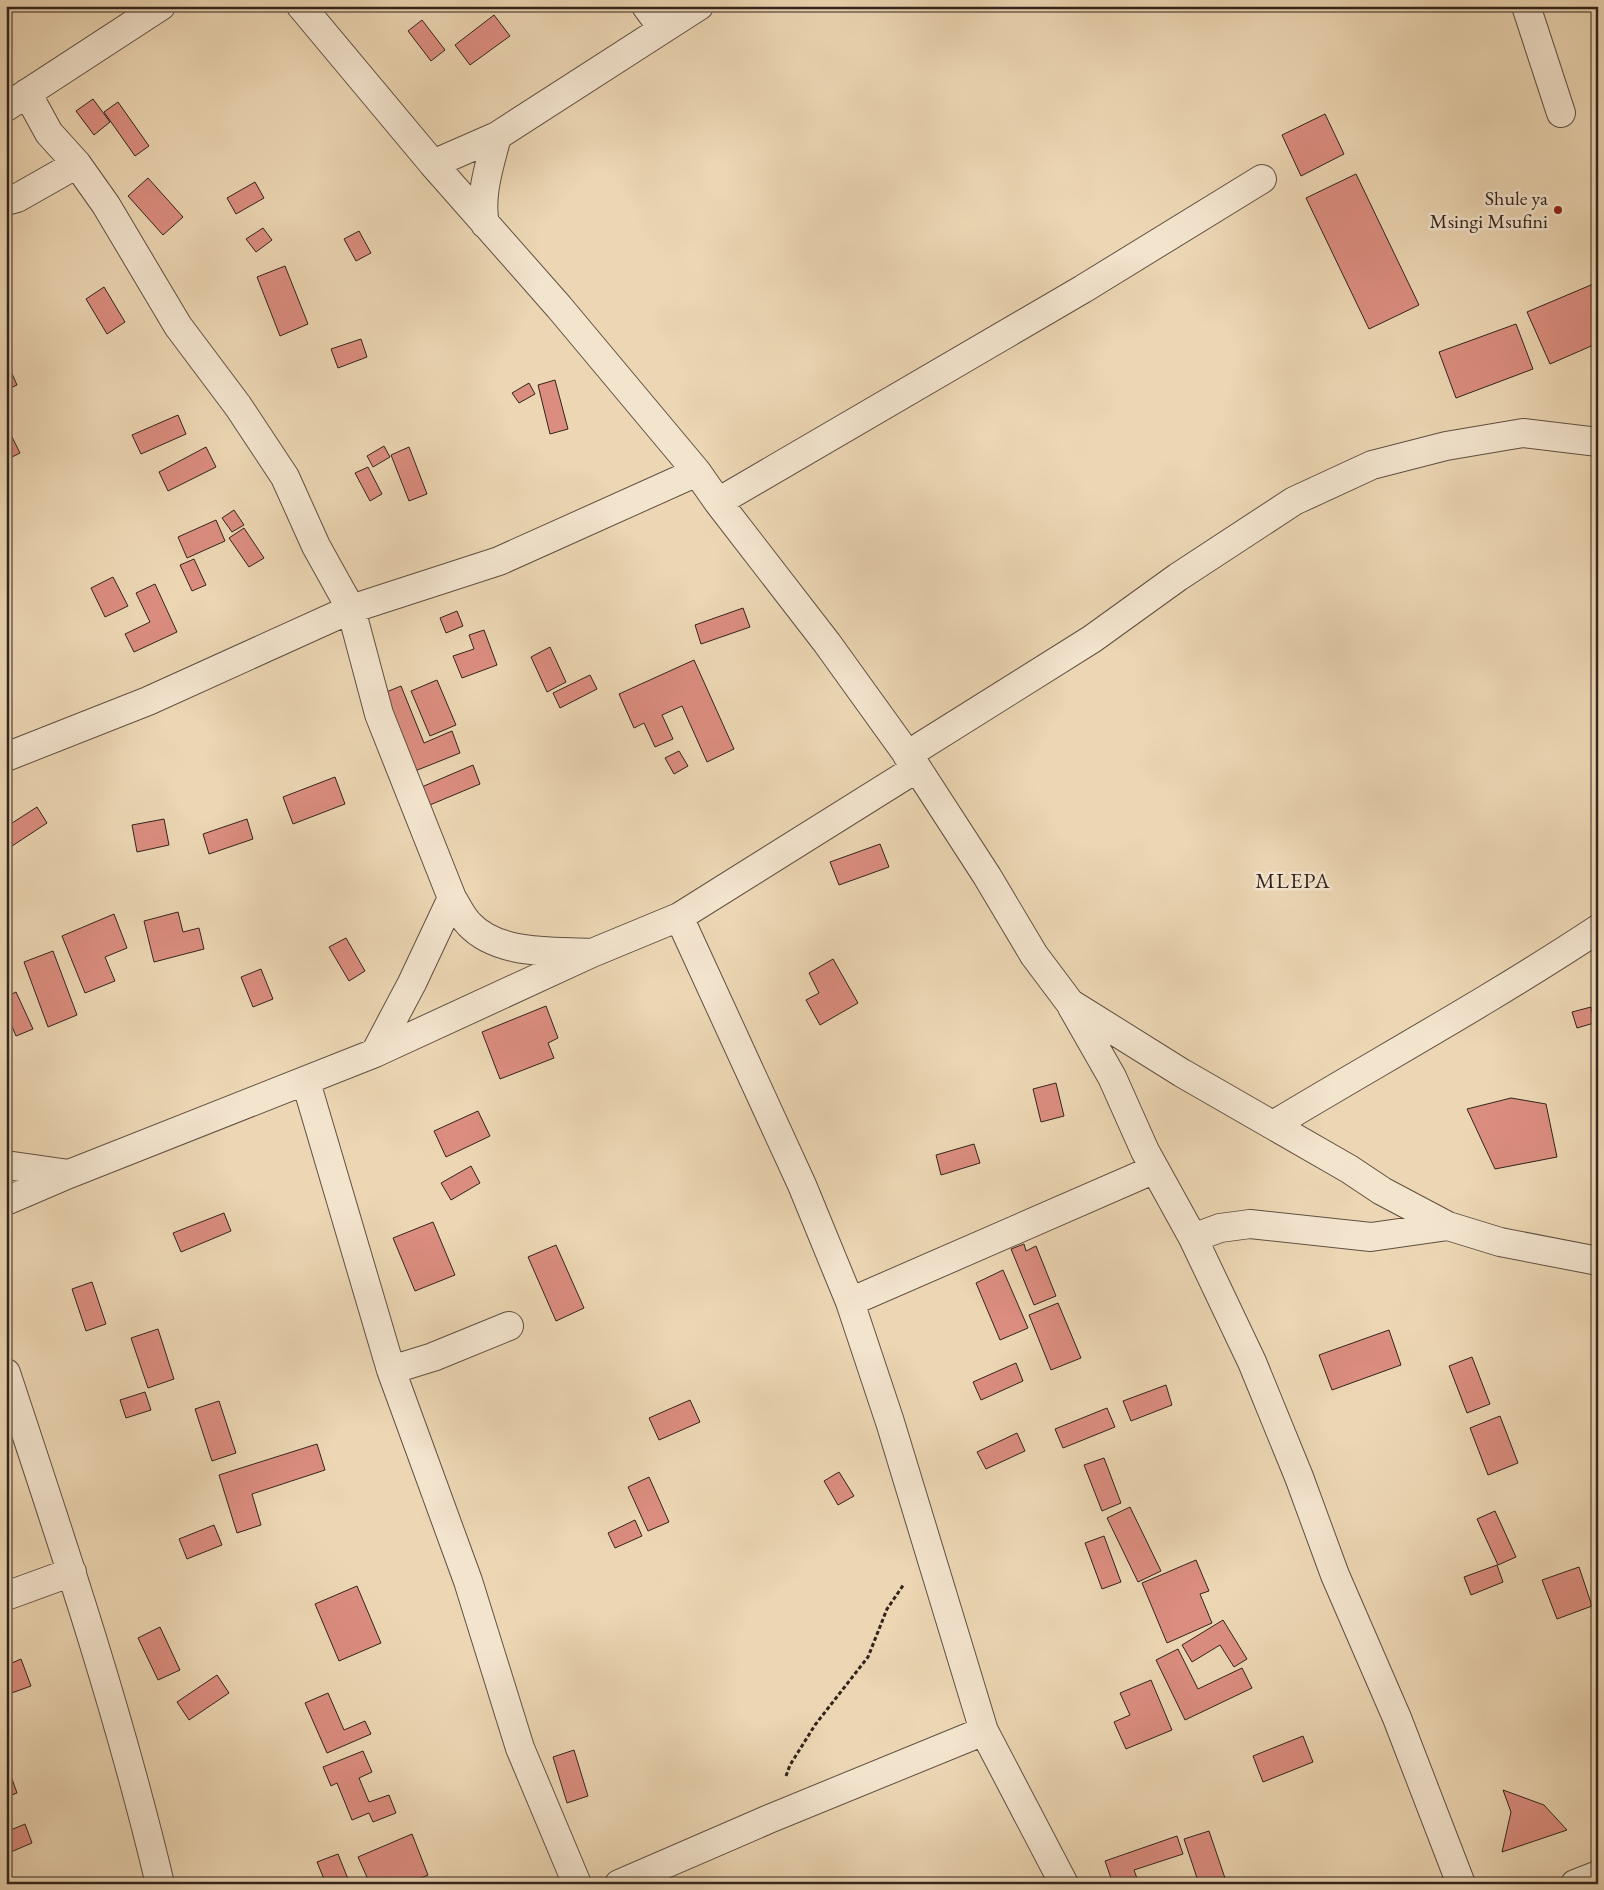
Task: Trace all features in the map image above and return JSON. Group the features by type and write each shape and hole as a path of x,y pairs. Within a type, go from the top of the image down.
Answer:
{"street":[{"path":"161,6 16,100 49,132 77,164 106,205 178,326 238,406 285,477 316,546 352,609 379,714 452,898 469,924 487,939 514,947 592,953"},
{"path":"301,6 433,164 566,314 698,472 718,502 827,643 912,762 987,876 1034,955 1070,1003 1112,1077 1145,1151 1193,1238 1252,1362 1299,1477 1335,1575 1397,1718 1461,1884"},
{"path":"646,6 663,29"},
{"path":"433,164 497,136 699,6"},
{"path":"1526,6 1561,113"},
{"path":"485,224 482,208 488,171 497,136"},
{"path":"6,201 16,198 77,164"},
{"path":"718,502 1083,289 1262,179"},
{"path":"6,1201 69,1174 306,1082 375,1053 592,953 679,917 912,762 1092,639 1178,577 1294,502 1372,465 1446,446 1523,433 1598,442"},
{"path":"6,757 148,701 352,609 499,561 698,472"},
{"path":"375,1053 412,983 452,898"},
{"path":"679,917 802,1185 850,1302 890,1422 984,1731 1064,1884"},
{"path":"1273,1126 1597,932"},
{"path":"1070,1003 1182,1072 1349,1169 1382,1191 1448,1226 1500,1242 1598,1261"},
{"path":"306,1082 391,1370 468,1581 520,1748 577,1884"},
{"path":"6,1165 69,1174"},
{"path":"850,1302 1155,1169"},
{"path":"1193,1238 1220,1228 1250,1224 1371,1237 1448,1226"},
{"path":"391,1370 433,1356 509,1326"},
{"path":"6,1373 72,1572 146,1821 160,1884"},
{"path":"6,1596 72,1572"},
{"path":"619,1884 769,1819 984,1731"},
{"path":"1575,1884 1598,1875"}],"path":[{"path":"769,1819 790,1765 815,1725 868,1656 887,1609 928,1552"}],"building":[{"path":"540,6 551,6 545,12"},
{"path":"494,15 510,36 470,65 455,45"},
{"path":"422,20 445,50 431,61 408,31"},
{"path":"93,99 110,122 94,135 76,111"},
{"path":"118,102 149,146 135,156 104,112"},
{"path":"1325,114 1344,154 1301,176 1282,135"},
{"path":"1356,174 1419,305 1369,329 1306,198"},
{"path":"148,178 183,217 163,235 128,196"},
{"path":"255,182 264,198 236,214 227,198"},
{"path":"263,228 272,240 256,252 246,239"},
{"path":"359,231 371,253 356,261 344,239"},
{"path":"285,266 308,324 280,336 257,277"},
{"path":"1598,282 1598,343 1550,364 1527,312"},
{"path":"104,287 125,322 107,334 86,299"},
{"path":"1516,324 1533,369 1456,398 1439,352"},
{"path":"361,339 367,357 338,368 331,349"},
{"path":"6,360 17,385 6,390"},
{"path":"555,380 568,429 550,434 538,385"},
{"path":"529,383 535,394 519,403 512,393"},
{"path":"178,415 186,434 141,454 132,435"},
{"path":"6,428 20,453 6,460"},
{"path":"384,446 390,457 373,467 367,456"},
{"path":"206,447 216,467 168,491 159,472"},
{"path":"409,447 427,494 409,501 391,455"},
{"path":"368,467 382,494 370,501 355,473"},
{"path":"234,510 244,525 232,532 222,518"},
{"path":"216,520 225,541 187,558 178,537"},
{"path":"244,528 264,558 249,567 229,538"},
{"path":"194,559 206,585 192,591 180,565"},
{"path":"113,577 128,606 105,617 91,588"},
{"path":"155,584 177,632 134,652 125,634 150,622 136,593"},
{"path":"743,608 750,627 701,644 695,625"},
{"path":"457,611 463,626 446,633 440,618"},
{"path":"484,630 497,665 462,678 453,656 474,649 469,635"},
{"path":"550,647 566,682 547,692 531,657"},
{"path":"694,660 734,749 707,762 682,706 662,715 673,739 655,747 644,723 634,728 619,694"},
{"path":"590,675 597,689 560,708 553,693"},
{"path":"437,680 456,725 430,736 411,691"},
{"path":"401,686 424,743 452,731 460,753 410,773 379,695"},
{"path":"679,751 688,766 674,774 665,758"},
{"path":"473,765 480,784 425,807 417,789"},
{"path":"335,777 345,804 293,824 283,797"},
{"path":"37,807 47,823 6,850 6,820 9,825"},
{"path":"164,819 169,845 137,852 132,825"},
{"path":"247,819 253,839 209,854 203,834"},
{"path":"880,844 889,867 839,885 830,862"},
{"path":"178,912 183,932 199,928 204,949 154,962 144,921"},
{"path":"114,914 127,948 105,957 115,981 85,993 62,936"},
{"path":"346,938 365,971 349,981 329,947"},
{"path":"53,951 77,1015 48,1027 24,962"},
{"path":"833,959 858,1003 820,1025 806,1000 819,993 809,973"},
{"path":"261,969 273,999 253,1007 241,977"},
{"path":"16,992 33,1029 16,1036 6,1012 6,997"},
{"path":"546,1006 558,1038 548,1043 554,1058 500,1079 482,1032"},
{"path":"1591,1007 1594,1023 1577,1028 1572,1012"},
{"path":"1056,1083 1064,1116 1041,1122 1033,1089"},
{"path":"1511,1098 1546,1104 1557,1157 1495,1169 1467,1109"},
{"path":"478,1111 490,1136 446,1157 434,1131"},
{"path":"974,1144 980,1163 941,1175 936,1155"},
{"path":"471,1166 480,1183 451,1200 441,1183"},
{"path":"224,1213 231,1231 181,1252 173,1233"},
{"path":"433,1222 455,1275 415,1291 393,1238"},
{"path":"1024,1244 1026,1251 1036,1246 1056,1296 1034,1305 1011,1249"},
{"path":"556,1245 584,1308 556,1321 528,1257"},
{"path":"1003,1270 1028,1328 1000,1340 976,1283"},
{"path":"92,1282 106,1324 86,1331 72,1289"},
{"path":"1058,1303 1081,1358 1051,1370 1029,1315"},
{"path":"158,1329 174,1379 148,1388 131,1338"},
{"path":"1389,1330 1401,1365 1332,1390 1319,1355"},
{"path":"1472,1357 1490,1404 1467,1413 1449,1366"},
{"path":"1016,1363 1023,1381 981,1400 973,1382"},
{"path":"1166,1385 1172,1405 1131,1421 1123,1401"},
{"path":"145,1392 151,1410 126,1418 120,1400"},
{"path":"690,1400 700,1422 659,1440 649,1418"},
{"path":"219,1401 236,1453 212,1461 195,1409"},
{"path":"1107,1408 1115,1427 1063,1448 1055,1429"},
{"path":"1500,1416 1518,1463 1488,1475 1470,1428"},
{"path":"1017,1433 1025,1451 986,1469 977,1452"},
{"path":"317,1444 325,1470 252,1494 261,1525 237,1533 219,1475"},
{"path":"1104,1458 1121,1503 1102,1511 1084,1465"},
{"path":"839,1472 854,1496 838,1505 824,1481"},
{"path":"649,1477 669,1522 648,1531 628,1487"},
{"path":"1130,1507 1161,1571 1138,1582 1107,1518"},
{"path":"1495,1511 1516,1557 1498,1565 1477,1519"},
{"path":"635,1520 642,1536 615,1548 608,1533"},
{"path":"214,1525 222,1545 187,1559 179,1539"},
{"path":"1104,1536 1121,1582 1102,1589 1085,1543"},
{"path":"1196,1560 1209,1591 1200,1594 1212,1623 1167,1643 1142,1583"},
{"path":"1497,1565 1503,1582 1471,1595 1464,1577"},
{"path":"1579,1567 1592,1606 1557,1619 1542,1580"},
{"path":"357,1586 381,1643 339,1661 315,1604"},
{"path":"1223,1620 1247,1659 1234,1667 1220,1645 1192,1662 1182,1645"},
{"path":"160,1627 180,1670 158,1680 138,1638"},
{"path":"6,1647 12,1663 21,1659 31,1686 6,1695"},
{"path":"1178,1649 1198,1689 1242,1668 1252,1688 1185,1720 1156,1660"},
{"path":"217,1675 229,1693 189,1720 177,1702"},
{"path":"1151,1680 1172,1730 1126,1749 1114,1722 1130,1715 1120,1693"},
{"path":"328,1693 344,1730 365,1721 371,1734 327,1753 305,1703"},
{"path":"1598,1722 1598,1736 1594,1723"},
{"path":"1303,1736 1313,1762 1263,1782 1253,1756"},
{"path":"574,1750 588,1796 567,1803 553,1757"},
{"path":"363,1751 372,1772 359,1778 369,1802 389,1795 396,1813 373,1822 369,1813 352,1820 337,1783 331,1786 323,1767"},
{"path":"6,1762 17,1793 6,1797"},
{"path":"1503,1790 1544,1805 1567,1830 1502,1852 1511,1812"},
{"path":"25,1824 32,1843 6,1854 6,1832"},
{"path":"1209,1831 1227,1884 1199,1884 1184,1839"},
{"path":"412,1834 428,1875 406,1884 370,1884 358,1857"},
{"path":"1177,1836 1183,1854 1134,1870 1139,1884 1113,1884 1105,1861"},
{"path":"338,1854 350,1884 326,1884 317,1862"}],"place":[{"name":"Shule ya Msingi Msufini","path":"1558,210"}],"district":[{"name":"MLEPA","path":"1293,880"}]}
